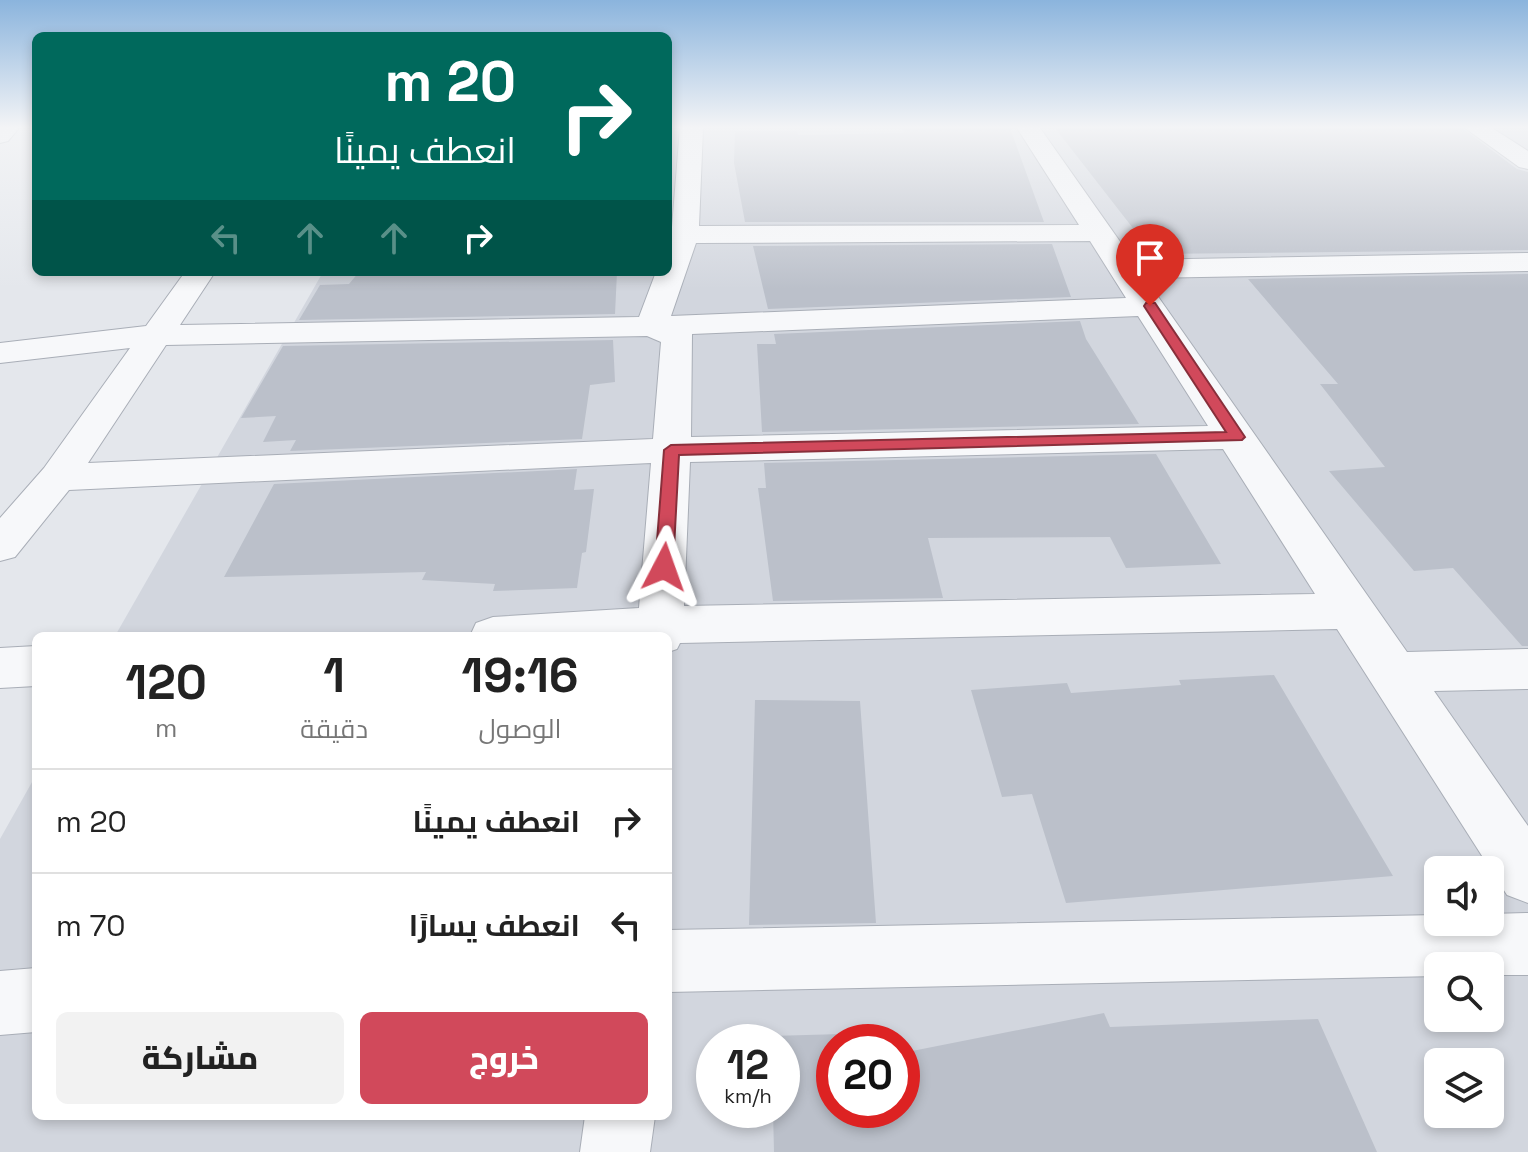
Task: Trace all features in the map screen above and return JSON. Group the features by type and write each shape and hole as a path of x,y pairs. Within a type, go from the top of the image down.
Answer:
{"street":[{"path":"683,182 676,235 1101,233"},
{"path":"1066,182 1528,875"},
{"path":"1126,269 1528,262"},
{"path":"0,546 58,477 197,276"},
{"path":"651,326 665,276"},
{"path":"0,353 156,335 651,326 1150,306"},
{"path":"651,326 678,337 660,630"},
{"path":"58,477 671,450 1237,437"},
{"path":"604,632 1353,611"},
{"path":"0,668 32,666"},
{"path":"1394,672 1528,669"},
{"path":"672,961 1528,944"},
{"path":"0,1003 32,1000"},
{"path":"615,1152 619,1120"}],"shaded area":[{"path":"672,182 1528,182 1528,1152 0,1152 0,839 32,782 32,1120 672,1120 672,632 117,632 321,276 672,276"}],"building":[{"path":"737,182 1029,182 1044,222 745,222"},
{"path":"1097,182 1528,182 1528,250 1153,254"},
{"path":"1052,244 1071,297 768,309 753,246"},
{"path":"1528,274 1528,646 1522,646 1453,568 1414,571 1329,471 1385,467 1320,384 1338,384 1248,279"},
{"path":"356,276 617,276 615,314 299,320 320,285 349,284"},
{"path":"1080,321 1086,339 1139,424 762,432 757,344 776,344 774,334"},
{"path":"613,340 615,382 590,385 582,439 290,451 296,440 263,442 276,416 241,418 283,346"},
{"path":"1156,454 1221,564 1126,568 1110,537 928,538 943,598 773,601 758,488 766,488 764,463"},
{"path":"577,469 574,490 594,489 586,552 582,553 577,588 493,591 495,584 422,580 426,572 224,577 274,484"},
{"path":"1274,675 1393,876 1066,903 1032,794 1002,797 971,690 1067,683 1071,693 1181,685 1179,680"},
{"path":"755,700 860,701 876,923 749,925"},
{"path":"1104,1013 1110,1027 1318,1019 1377,1152 774,1152 773,1128 800,1128 800,1035 816,1035 816,1128 920,1128 920,1049"}],"route":[{"path":"664,567 671,450 1237,437 1150,306"}]}
